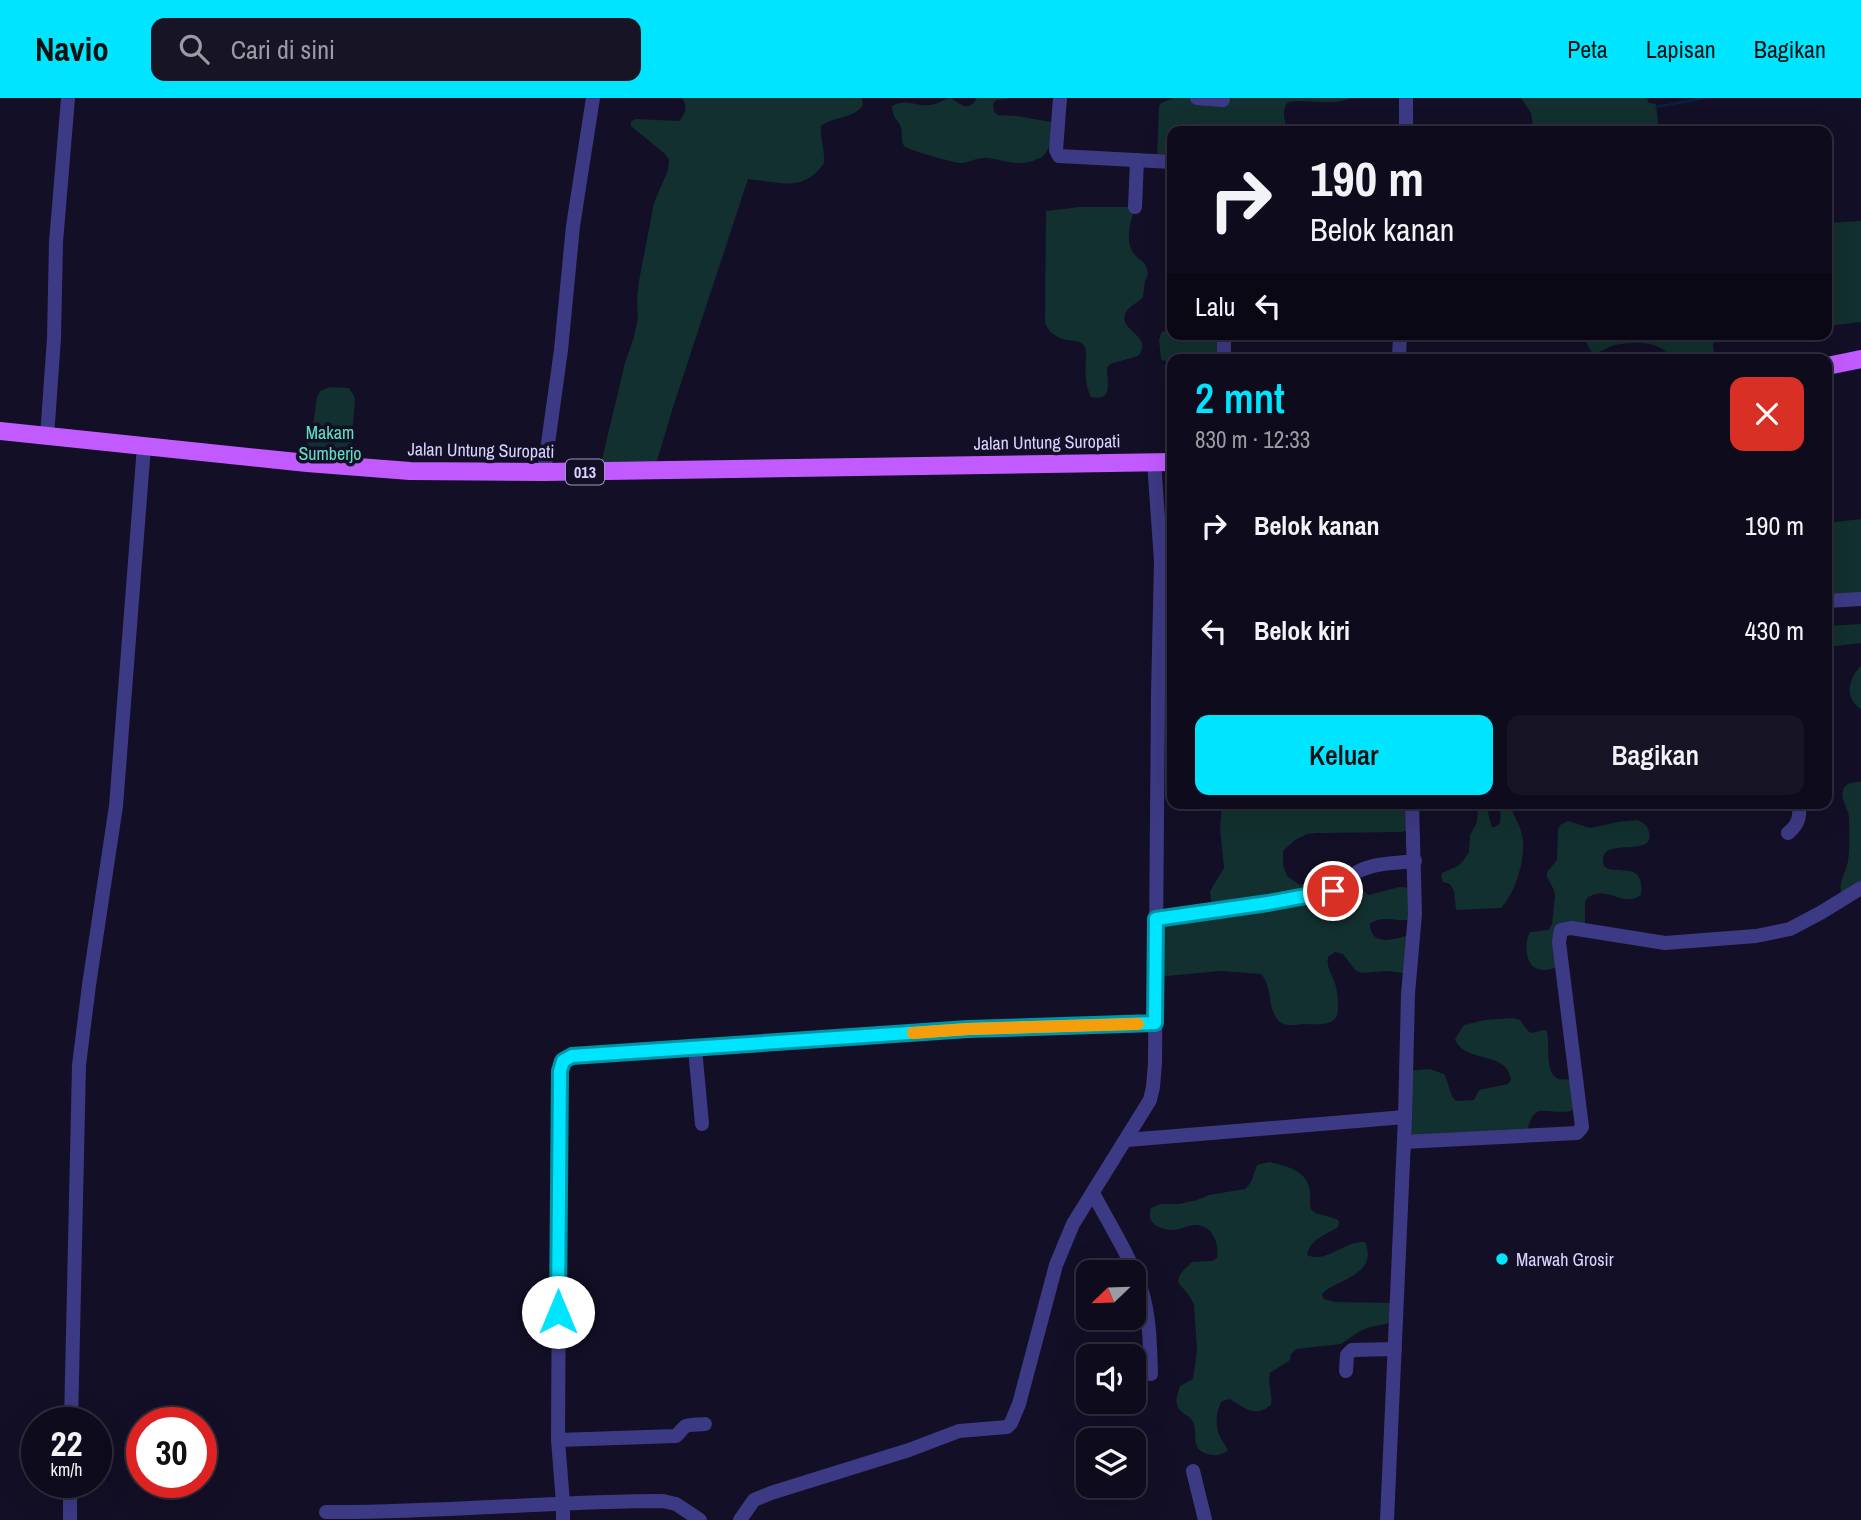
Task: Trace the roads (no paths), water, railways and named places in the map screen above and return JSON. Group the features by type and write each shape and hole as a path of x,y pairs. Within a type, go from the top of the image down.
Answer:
{"main road":[{"path":"1832,365 1861,359"},
{"name":"Jalan Untung Suropati","path":"0,431 410,471 544,472 1167,462"}],"street":[{"path":"47,437 54,338 56,242 68,98"},
{"path":"544,472 561,350 573,226 593,98"},
{"path":"1060,98 1056,150 1059,156 1167,162"},
{"path":"1197,98 1223,100"},
{"path":"1406,98 1406,126"},
{"path":"1135,207 1137,160"},
{"path":"71,1407 79,1065 116,806 144,446"},
{"path":"740,1520 754,1500 771,1493 909,1450 959,1431 1007,1427 1011,1423 1019,1404 1056,1265 1073,1224 1150,1100 1153,1087 1155,1023 1161,561 1154,461"},
{"path":"1832,601 1861,599"},
{"path":"1387,1520 1408,994 1415,914 1412,809"},
{"path":"1788,833 1797,825 1799,809"},
{"path":"1156,919 1333,891 1341,888 1356,872 1367,867 1415,861"},
{"path":"1404,1142 1548,1136 1580,1131 1582,1127 1559,942 1561,930 1571,928 1665,943 1756,936 1790,929 1861,888"},
{"path":"563,1520 558,1440 560,1071 563,1061 572,1056 968,1029 1155,1023"},
{"path":"695,1049 702,1124"},
{"path":"1127,1140 1405,1117"},
{"path":"1093,1193 1138,1278 1150,1341 1151,1374"},
{"path":"1346,1371 1347,1355 1352,1350 1395,1349"},
{"path":"558,1440 676,1436 684,1427 705,1424"},
{"path":"1193,1471 1205,1520"},
{"path":"70,1498 70,1520"},
{"path":"326,1513 387,1516 563,1503 663,1501 676,1504 700,1520"}],"waterway":[{"path":"1656,107 1704,98"},
{"path":"1832,374 1861,368"}],"place":[{"name":"Marwah Grosir","path":"1502,1259"}],"park label":[{"name":"Makam Sumberjo","path":"330,442"}]}
